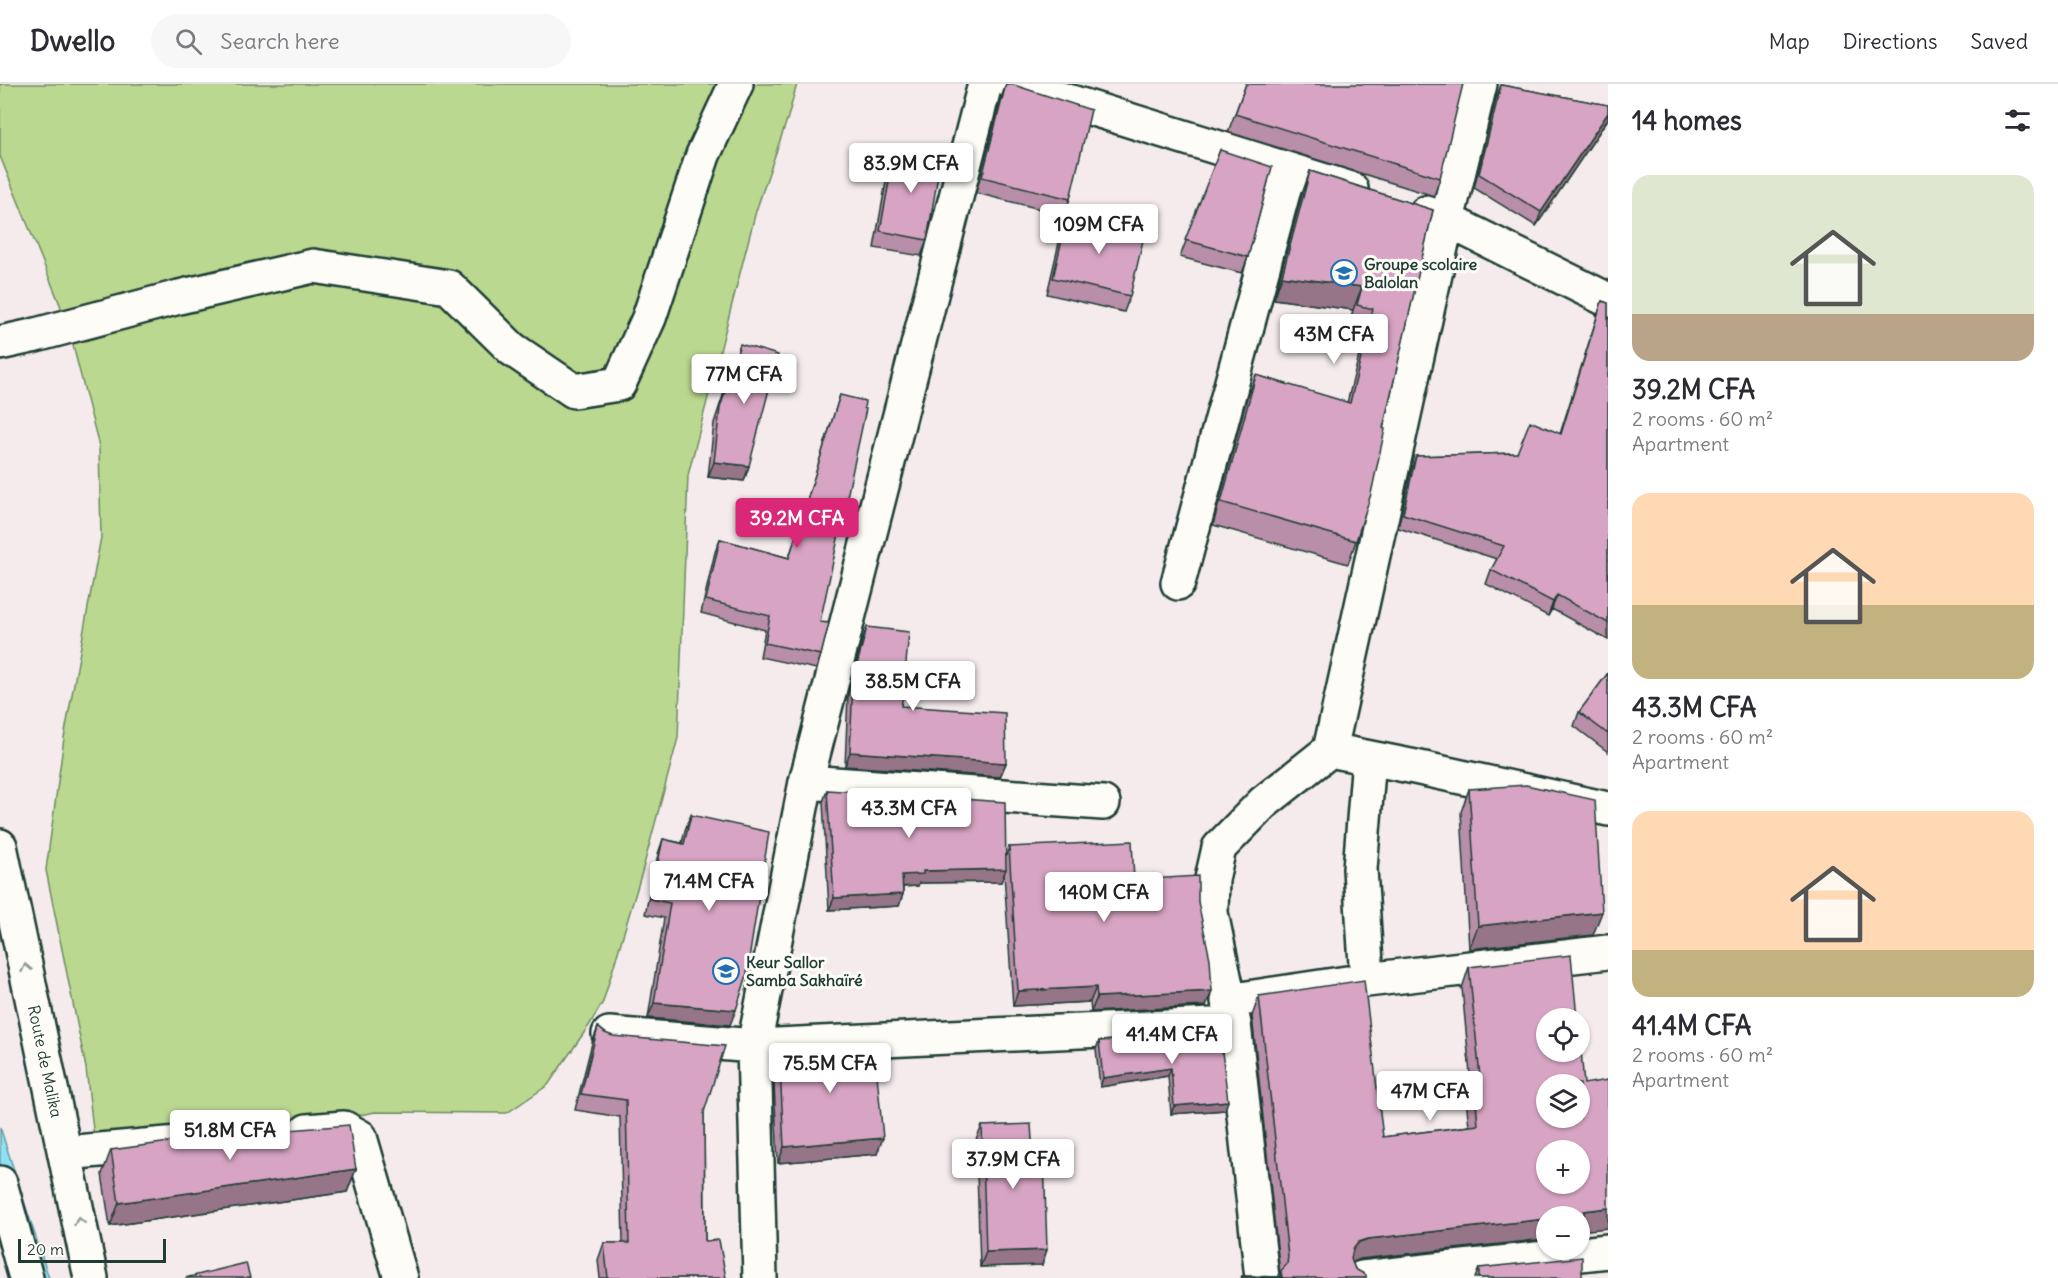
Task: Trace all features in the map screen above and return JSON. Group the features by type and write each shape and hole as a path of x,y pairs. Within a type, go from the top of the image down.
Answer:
{"street":[{"path":"0,343 178,297 313,266 449,287 512,349 574,391 619,384 649,318 703,155 736,84"},
{"path":"760,1278 754,1046 806,782 985,84"},
{"path":"1013,84 1447,220 1608,300"},
{"path":"1262,1278 1231,1012 1211,913 1212,879 1219,848 1263,803 1330,750 1447,220 1480,84"},
{"path":"1178,583 1289,170"},
{"path":"1330,750 1608,809"},
{"path":"1367,980 1360,869 1369,758"},
{"path":"806,782 1103,803"},
{"name":"Route de Malika","path":"0,846 91,1278"},
{"path":"609,1034 754,1046 1231,1012 1367,980 1608,952"},
{"path":"275,1134 344,1128 360,1137 401,1278"},
{"path":"65,1153 216,1139"},
{"path":"0,1182 26,1278"},
{"path":"1362,1278 1608,1251"}],"green space":[{"path":"0,84 797,84 756,211 688,475 678,738 642,872 603,1002 548,1085 507,1113 375,1112 269,1133 229,1131 156,1139 94,1138 86,1068 46,870 64,738 101,537 99,446 67,322 0,156"}],"water":[{"path":"0,1127 49,1278 36,1278 0,1168"}],"building":[{"path":"1006,84 1091,110 1070,199 982,177"},
{"path":"1246,84 1463,84 1440,178 1235,114"},
{"path":"1501,85 1608,105 1608,113 1541,212 1479,174"},
{"path":"895,149 941,157 927,240 880,231"},
{"path":"1220,150 1272,167 1248,257 1185,240"},
{"path":"1310,171 1433,210 1383,428 1385,429 1371,494 1356,541 1221,502 1256,375 1350,403 1373,309 1357,305 1362,287 1282,276"},
{"path":"1068,214 1145,232 1130,296 1053,278"},
{"path":"1602,301 1608,303 1608,623 1557,595 1553,602 1491,570 1504,546 1403,514 1416,456 1517,453 1530,421 1561,434"},
{"path":"740,344 778,355 749,466 714,462 720,408"},
{"path":"840,395 865,401 864,408 866,409 820,622 829,623 821,655 765,643 770,616 706,600 720,539 789,558"},
{"path":"867,627 909,632 905,673 908,673 901,706 1005,713 1006,763 850,752 853,680"},
{"path":"1608,673 1608,734 1579,712"},
{"path":"1526,785 1595,800 1602,912 1478,926 1469,789"},
{"path":"827,790 1005,802 1006,869 923,871 923,874 902,875 903,894 834,898"},
{"path":"691,815 769,832 746,978 736,1010 654,1003 670,903 650,899 663,839 684,844"},
{"path":"1132,841 1134,880 1198,876 1198,902 1210,959 1212,991 1097,997 1096,987 1018,991 1009,847"},
{"path":"1571,955 1576,1008 1536,1008 1536,1062 1582,1062 1583,1074 1536,1074 1536,1128 1590,1128 1590,1083 1608,1080 1608,1208 1590,1210 1590,1206 1536,1206 1536,1220 1368,1239 1359,1242 1353,1249 1351,1259 1355,1269 1366,1275 1366,1278 1242,1278 1242,1276 1282,1277 1281,1271 1287,1264 1288,1256 1259,996 1364,980 1383,1137 1478,1125 1474,1078 1480,1077 1469,967"},
{"path":"598,1027 613,1036 725,1046 704,1112 705,1241 719,1240 726,1278 608,1278 604,1243 629,1243 626,1100 581,1094"},
{"path":"1220,1035 1228,1101 1174,1106 1171,1068 1103,1078 1099,1041"},
{"path":"874,1043 883,1138 784,1147 779,1048"},
{"path":"1031,1124 1033,1156 1044,1156 1047,1250 986,1252 982,1126"},
{"path":"349,1125 356,1169 119,1203 111,1150 207,1137"},
{"path":"1554,1260 1582,1260 1582,1278 1479,1278 1479,1268"},
{"path":"246,1263 250,1278 185,1278"}],"place":[{"name":"Groupe scolaire Balolan","path":"1344,273"},
{"name":"Keur Sallor Samba Sakhaïré","path":"726,971"}]}
